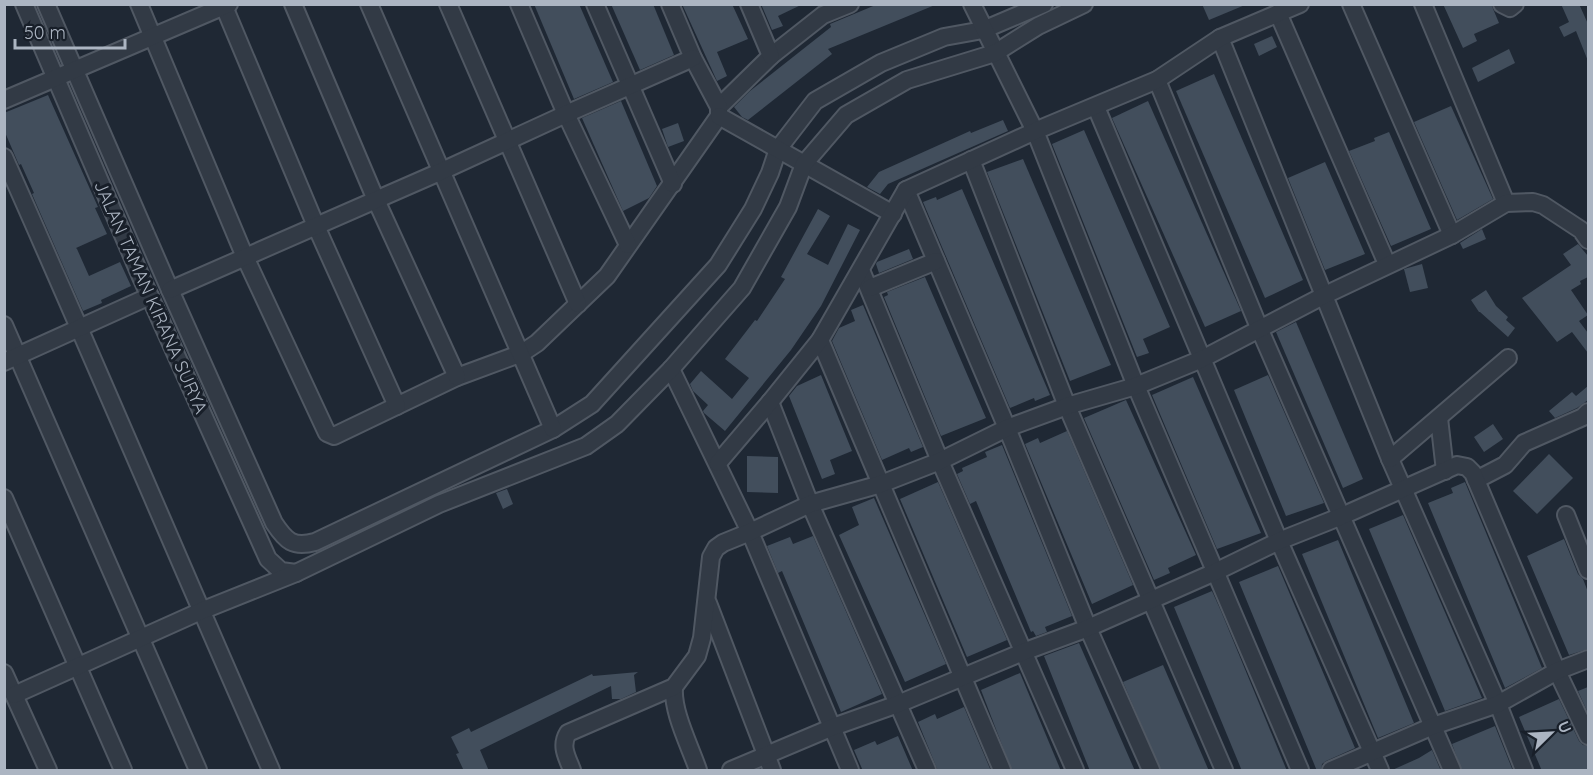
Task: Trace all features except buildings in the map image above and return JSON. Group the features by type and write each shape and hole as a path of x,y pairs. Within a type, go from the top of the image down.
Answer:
{"street":[{"name":"JALAN TAMAN KIRANA SURYA","path":"24,4 150,296 268,559 281,571 296,573"},
{"name":"JALAN TAMAN KIRANA SURYA","path":"46,4 170,290 274,523 283,536 292,543 304,545 315,542 553,429"},
{"path":"140,4 245,257 330,436 457,377 522,353 537,343 607,276 673,183 719,111 771,56 820,10 850,4"},
{"path":"293,4 376,200 457,377"},
{"path":"369,4 553,429 592,404 718,265 753,209 770,173 778,149 815,101 881,63 944,37 983,30 1044,4"},
{"path":"448,4 578,304"},
{"path":"519,4 566,114 628,245"},
{"path":"595,4 673,183"},
{"path":"670,4 719,111 778,149 893,214"},
{"path":"749,4 771,56"},
{"path":"972,4 1035,130 1136,386 1300,771"},
{"path":"14,695 201,611 296,573 439,504 586,446 617,424 671,369 742,288 788,207 804,164 846,115 907,80 995,53 1038,26 1084,4"},
{"path":"718,463 820,340 906,190 1035,130 1096,107 1157,80 1220,38 1300,4"},
{"path":"1351,4 1452,235"},
{"path":"1424,4 1506,203"},
{"path":"1502,4 1510,8 1515,4"},
{"path":"4,100 225,5 316,226 397,406"},
{"path":"1278,13 1387,264"},
{"path":"1220,38 1402,489 1498,704 1524,771"},
{"path":"170,290 693,58"},
{"path":"1157,80 1260,330 1452,771"},
{"path":"1096,107 1279,541 1380,771"},
{"path":"4,157 271,771"},
{"path":"971,160 1067,406 1224,771"},
{"path":"906,190 1007,428 1088,628 1151,771"},
{"path":"572,771 564,750 564,738 568,733 674,687 697,656 702,638 711,557 716,548 723,543 810,504 881,484 940,461 1007,428 1067,406 1136,386 1202,359 1387,264 1452,235 1506,203 1533,202 1543,205 1581,230 1588,240"},
{"path":"870,288 936,261"},
{"path":"861,270 940,461 1075,771"},
{"path":"11,359 150,296"},
{"path":"4,326 11,359 141,639 198,771"},
{"path":"820,340 1002,771"},
{"path":"1390,459 1508,358"},
{"path":"671,369 750,532 850,771"},
{"path":"770,402 810,504 927,771"},
{"path":"1476,480 1505,465 1524,443 1583,417 1588,412"},
{"path":"1439,418 1445,471"},
{"path":"731,771 765,754 1088,628 1279,541 1457,465 1467,467 1473,473 1557,671 1588,736"},
{"path":"4,498 123,771"},
{"path":"1566,515 1588,570"},
{"path":"707,600 772,771"},
{"path":"1332,771 1433,726 1498,704 1557,671 1588,659"},
{"path":"4,673 48,771"},
{"path":"674,687 673,697 676,708 698,771"}]}
